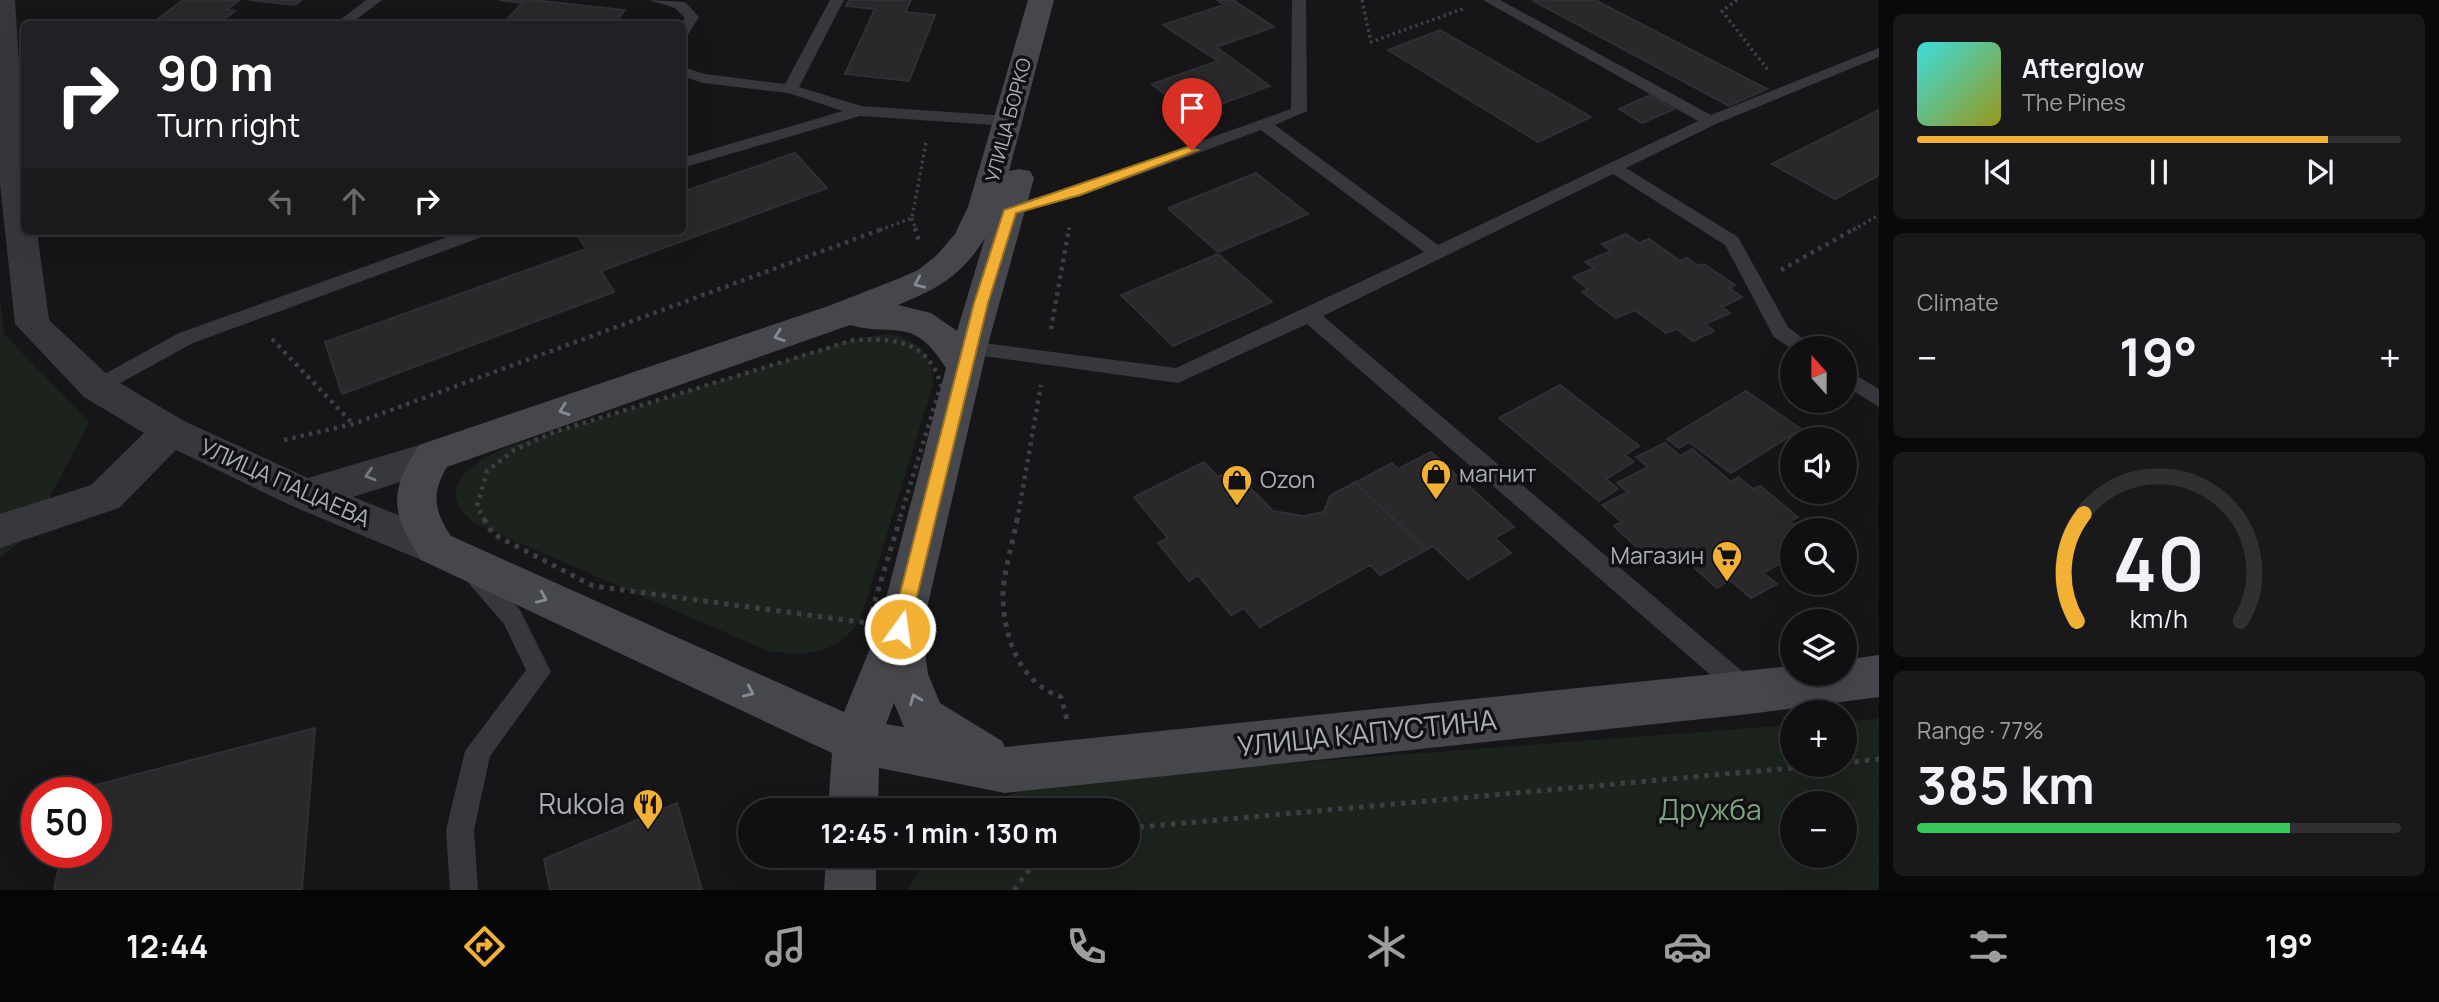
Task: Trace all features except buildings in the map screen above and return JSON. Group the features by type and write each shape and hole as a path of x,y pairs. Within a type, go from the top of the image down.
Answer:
{"main road":[{"name":"УЛИЦА БОРКО","path":"433,456 843,314 930,278 948,264 969,239 984,207 1041,0"},
{"name":"УЛИЦА БОРКО","path":"854,798 856,741 884,626 967,357 993,259 1011,210 1063,0"},
{"path":"843,314 896,315 924,324 967,357"},
{"path":"433,456 415,484 419,525 451,556"},
{"name":"УЛИЦА ПАЦАЕВА","path":"451,556 856,741"},
{"path":"884,626 923,718 1005,769"},
{"name":"УЛИЦА КАПУСТИНА","path":"856,741 1005,769 1749,692 1879,676"},
{"path":"850,890 851,868"}],"street":[{"name":"УЛИЦА ПАЦАЕВА","path":"2,0 2,39 16,119 21,183"},
{"name":"УЛИЦА ПАЦАЕВА","path":"25,235 32,324 97,387 171,431 306,495 451,556"},
{"path":"0,531 105,497 171,431"},
{"path":"306,495 433,456"}],"lane":[{"path":"346,21 375,0"},
{"path":"656,0 681,5 692,17 686,27"},
{"path":"790,89 837,0"},
{"path":"1011,210 1075,192 1299,111 1299,0"},
{"path":"1481,2 1710,121"},
{"path":"967,357 1045,360 1178,376 1710,121 1879,52"},
{"path":"686,72 703,78 790,89 859,111 931,118 1008,121"},
{"path":"686,162 859,111"},
{"path":"1263,124 1437,253"},
{"path":"1614,168 1732,241 1781,331 1788,336"},
{"path":"97,387 186,338 470,235"},
{"path":"1309,315 1749,692"},
{"path":"1857,384 1879,399"},
{"path":"451,556 512,617 539,672 478,751 460,830 464,890"}],"path":[{"path":"1362,0 1371,42 1481,2"},
{"path":"1737,0 1722,11 1785,92"},
{"path":"249,315 353,424 912,218 931,118"},
{"path":"1061,697 1035,685 1020,663 1006,618 1003,597 1075,192"},
{"path":"1755,284 1879,215"},
{"path":"892,338 928,354 937,369 941,385 884,626 593,586 493,534 477,506 487,471 514,450 554,432 855,340 892,338"},
{"path":"1857,762 1879,759"},
{"path":"1140,827 1780,769"},
{"path":"1014,890 1032,868"}],"green space":[{"path":"0,296 4,334 89,422 32,532 0,558"},
{"path":"886,334 906,339 921,348 930,363 933,384 861,618 843,639 832,646 808,653 768,651 476,524 463,512 457,501 456,490 467,471 502,449 850,340"},
{"name":"Дружба","path":"1879,719 1879,890 907,890 920,868 1140,868 1140,798 999,798 1053,781 1780,726 1780,777 1857,777 1857,720"}],"place":[{"name":"магнит","path":"1436,501"},
{"name":"Ozon","path":"1237,507"},
{"name":"Магазин","path":"1727,583"},
{"name":"Rukola","path":"648,831"}],"route":[{"path":"900,629 964,367 993,259 1011,210 1075,192 1192,150"}]}
